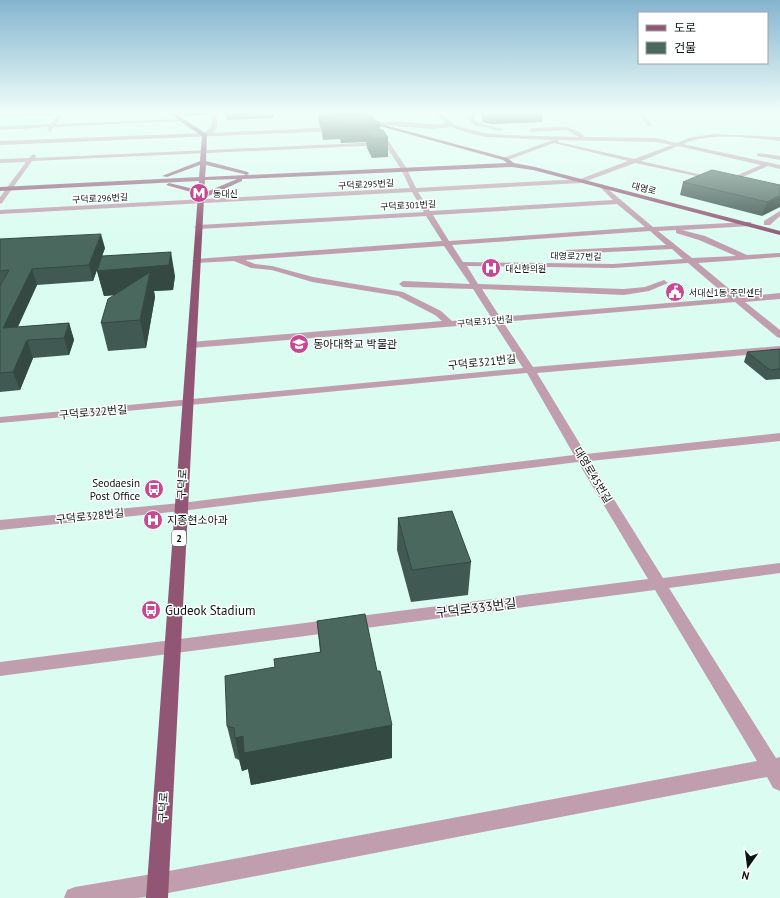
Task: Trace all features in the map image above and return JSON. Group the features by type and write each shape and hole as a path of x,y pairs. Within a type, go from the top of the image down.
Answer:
{"main road":[{"name":"구덕로","path":"158,891 180,507 201,197 201,177 204,155"},
{"path":"482,155 508,162"},
{"path":"158,178 203,162 248,173"},
{"name":"대영로","path":"508,162 780,233"},
{"name":"대영로","path":"0,189 11,187 158,178 257,176 508,162 531,164 780,227"},
{"name":"대영로","path":"0,185 11,187 150,181 248,173 403,168"},
{"path":"150,181 181,187 201,197 238,181 257,176"}],"street":[{"path":"0,202 33,155"},
{"path":"0,161 141,155"},
{"name":"대영로45번길","path":"395,155 447,244 462,264 530,370 660,585 777,772"},
{"path":"508,162 524,155"},
{"path":"607,155 734,184"},
{"name":"구덕로295번길","path":"201,197 414,190 581,181 650,155"},
{"path":"724,155 780,166"},
{"path":"756,155 780,158"},
{"path":"726,182 768,164"},
{"path":"602,186 651,229 780,335"},
{"name":"구덕로296번길","path":"0,212 201,197"},
{"name":"구덕로301번길","path":"198,228 619,202"},
{"path":"767,223 780,213"},
{"path":"196,261 651,229 748,224"},
{"path":"673,228 702,238 747,257"},
{"path":"566,252 673,247"},
{"name":"대영로27번길","path":"462,264 613,266 780,255"},
{"path":"235,259 254,266 279,270 312,279 400,294 438,313 450,324"},
{"path":"403,284 624,292 646,289 664,283"},
{"name":"구덕로315번길","path":"191,345 780,296"},
{"name":"구덕로321번길","path":"187,404 530,370 780,349"},
{"name":"구덕로322번길","path":"0,420 187,404"},
{"name":"구덕로328번길","path":"0,525 180,507 582,458 780,437"},
{"name":"구덕로333번길","path":"0,669 660,585 780,568"},
{"path":"75,898 158,891 777,772"}],"building":[{"path":"712,170 780,185 780,195 767,202 683,182"},
{"path":"101,234 89,265 32,269 3,328 69,323 64,338 27,340 13,372 0,373 0,286 9,270 0,271 0,239"},
{"path":"171,252 169,265 97,271 102,256"},
{"path":"150,272 140,320 101,323 108,299"},
{"path":"780,349 780,369 770,370 747,352"},
{"path":"452,511 471,562 412,570 398,518"},
{"path":"365,614 377,671 380,671 392,725 244,753 243,736 235,738 234,728 227,726 225,676 275,667 274,659 321,652 317,621"}],"place":[{"name":"동대신","path":"199,193"},
{"name":"대신한의원","path":"491,268"},
{"name":"서대신1동 주민센터","path":"675,292"},
{"name":"동아대학교 박물관","path":"299,344"},
{"name":"Seodaesin Post Office","path":"154,489"},
{"name":"지종현소아과","path":"153,520"},
{"name":"Gudeok Stadium","path":"151,610"}]}
